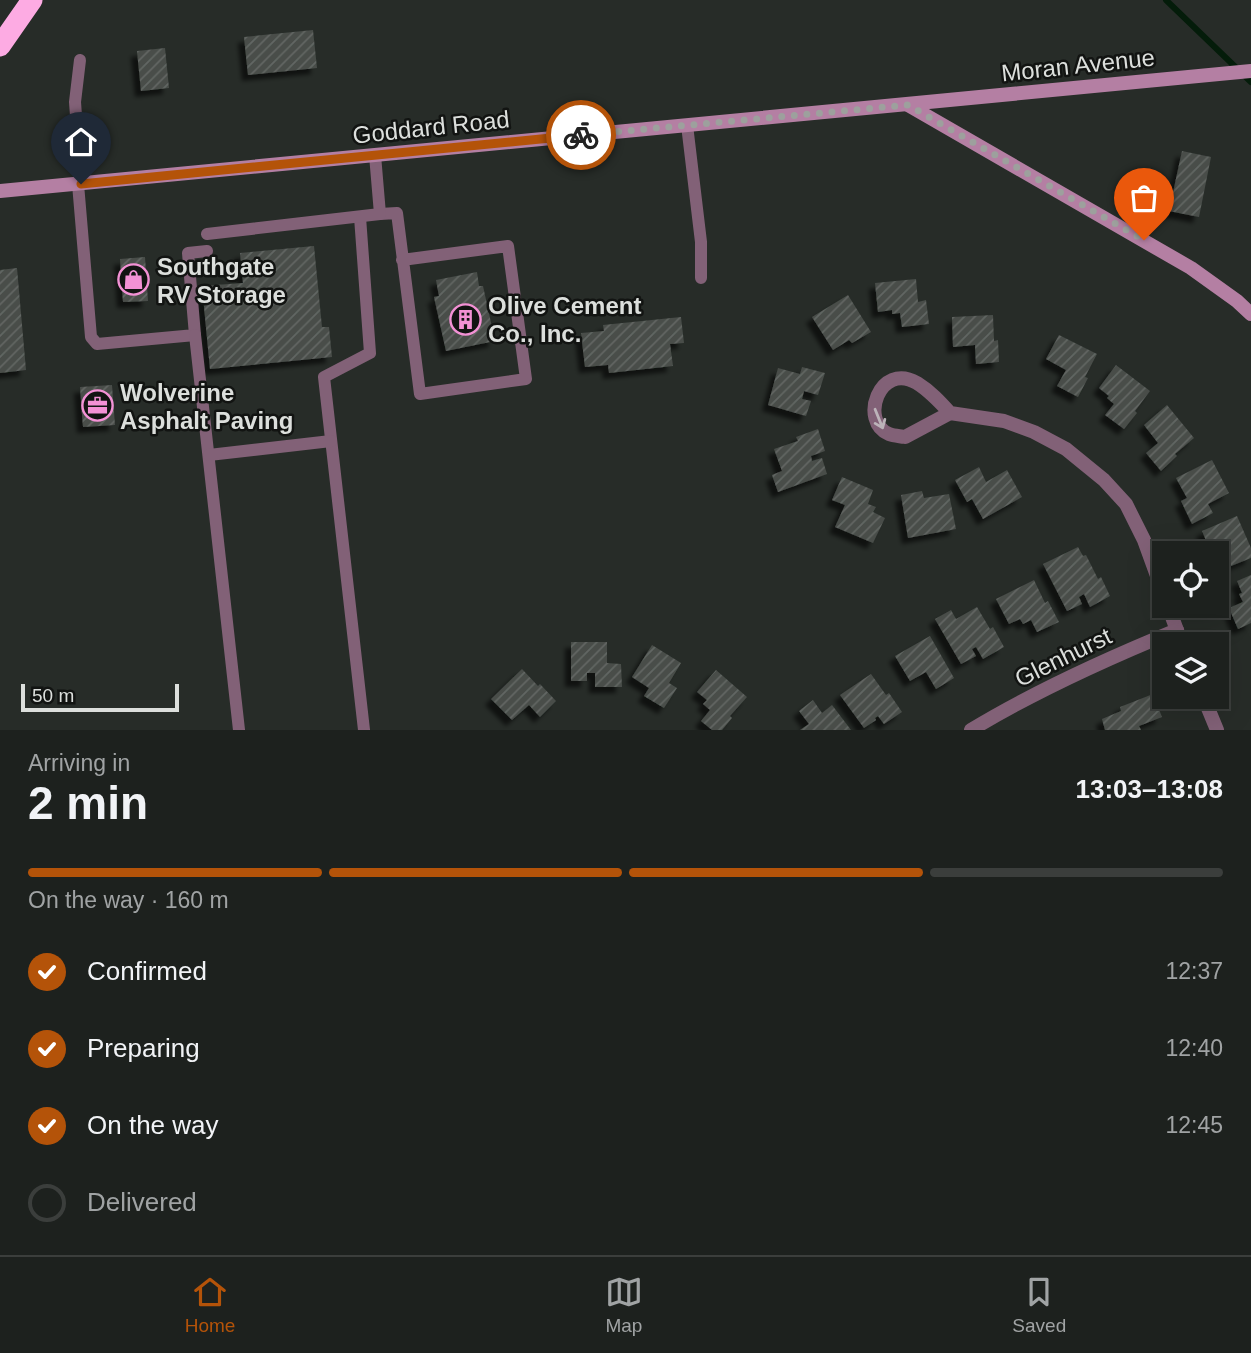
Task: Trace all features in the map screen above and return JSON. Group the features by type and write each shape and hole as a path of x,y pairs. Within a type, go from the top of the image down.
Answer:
{"highway":[{"path":"0,46 32,0"}],"main road":[{"name":"Moran Avenue","path":"908,105 1251,71"},
{"name":"Goddard Road","path":"0,191 908,105"},
{"path":"908,105 1191,268 1251,314"}],"street":[{"path":"950,413 905,437 887,433 878,423 875,398 885,384 899,378 915,382 950,413 1004,421 1034,432 1066,449 1104,480 1126,504 1152,562"},
{"name":"Glenhurst","path":"971,730 1057,682 1103,661 1152,646"},
{"path":"1208,709 1217,730"}],"lane":[{"path":"80,60 75,102 91,337 97,344 195,335"},
{"path":"687,125 701,242 701,278"},
{"path":"375,155 380,214"},
{"path":"207,234 397,213 402,260 420,394 526,379 508,246 402,260"},
{"path":"360,217 370,353 324,377 364,730"},
{"path":"207,251 188,253 239,730"},
{"path":"209,455 331,441"}],"building":[{"path":"313,30 317,68 248,75 244,37"},
{"path":"165,48 169,88 141,91 137,51"},
{"path":"1182,151 1211,157 1199,217 1169,211"},
{"path":"314,246 322,327 329,327 332,357 210,369 202,286 243,283 240,253"},
{"name":"Southgate RV Storage","path":"145,257 148,301 123,302 120,259"},
{"path":"17,268 26,370 0,373 0,270"},
{"name":"Olive Cement Co., Inc.","path":"477,272 479,286 483,286 495,341 446,351 434,297 439,296 436,280"},
{"path":"916,279 918,302 926,300 929,324 902,327 900,313 892,314 892,310 878,312 875,283"},
{"path":"848,295 871,332 852,343 849,340 833,350 812,317"},
{"path":"993,315 994,341 998,340 999,362 976,364 975,345 953,347 952,317"},
{"path":"681,317 684,343 670,344 673,366 609,373 608,365 585,367 581,333 604,331 603,325"},
{"path":"1059,335 1097,354 1078,397 1057,386 1066,370 1046,359"},
{"path":"1116,365 1150,391 1124,429 1105,415 1114,404 1099,388"},
{"path":"802,367 825,373 818,395 804,391 802,399 811,401 806,416 768,405 778,368 800,374"},
{"name":"Wolverine Asphalt Paving","path":"112,385 115,425 83,427 80,387"},
{"path":"1167,405 1194,438 1175,454 1177,456 1161,471 1146,453 1158,443 1144,425"},
{"path":"818,429 825,451 811,456 812,461 822,458 827,474 778,492 772,475 782,471 774,449 798,441 796,437"},
{"path":"1212,460 1229,493 1208,504 1213,513 1192,524 1181,501 1187,498 1176,478"},
{"path":"979,467 986,482 1007,470 1022,497 983,519 972,499 967,502 955,480"},
{"path":"842,477 873,490 868,504 876,507 873,512 885,518 873,543 835,527 845,505 832,500"},
{"path":"922,491 924,498 949,494 956,529 908,538 901,495"},
{"path":"1237,516 1251,548 1251,558 1229,567 1229,541 1206,541 1202,531"},
{"path":"1078,547 1083,556 1086,555 1098,579 1101,577 1110,596 1090,607 1084,594 1079,597 1082,604 1067,611 1043,564"},
{"path":"1251,575 1251,623 1238,629 1229,608 1243,602 1237,581"},
{"path":"1034,580 1045,603 1048,601 1059,622 1037,632 1031,620 1023,624 1020,619 1009,624 996,599"},
{"path":"977,607 1004,647 983,659 976,647 972,649 976,656 961,664 935,619 951,610 956,619"},
{"path":"930,636 954,678 936,689 926,672 910,681 895,656"},
{"path":"571,642 607,642 607,663 621,664 622,687 595,687 595,673 587,673 587,681 571,681"},
{"path":"652,645 681,663 669,683 677,688 664,708 644,696 649,688 632,677"},
{"path":"522,669 556,701 540,717 529,705 512,720 491,699"},
{"path":"716,670 747,697 722,730 712,730 701,721 710,710 703,704 707,700 697,692"},
{"path":"871,674 902,712 884,724 878,716 864,728 840,695"},
{"path":"1152,694 1152,709 1159,709 1162,717 1139,726 1141,730 1105,730 1102,719 1121,711 1120,707"},
{"path":"813,700 822,713 832,705 851,730 800,730 809,724 799,711"}],"waterway":[{"path":"1166,0 1251,82"}],"way so far":[{"path":"581,135 908,105 1144,240"}],"place":[{"name":"Southgate RV Storage","path":"134,280"},
{"name":"Olive Cement Co., Inc.","path":"465,319"},
{"name":"Wolverine Asphalt Paving","path":"97,406"}],"route":[{"path":"81,184 581,135"}]}
